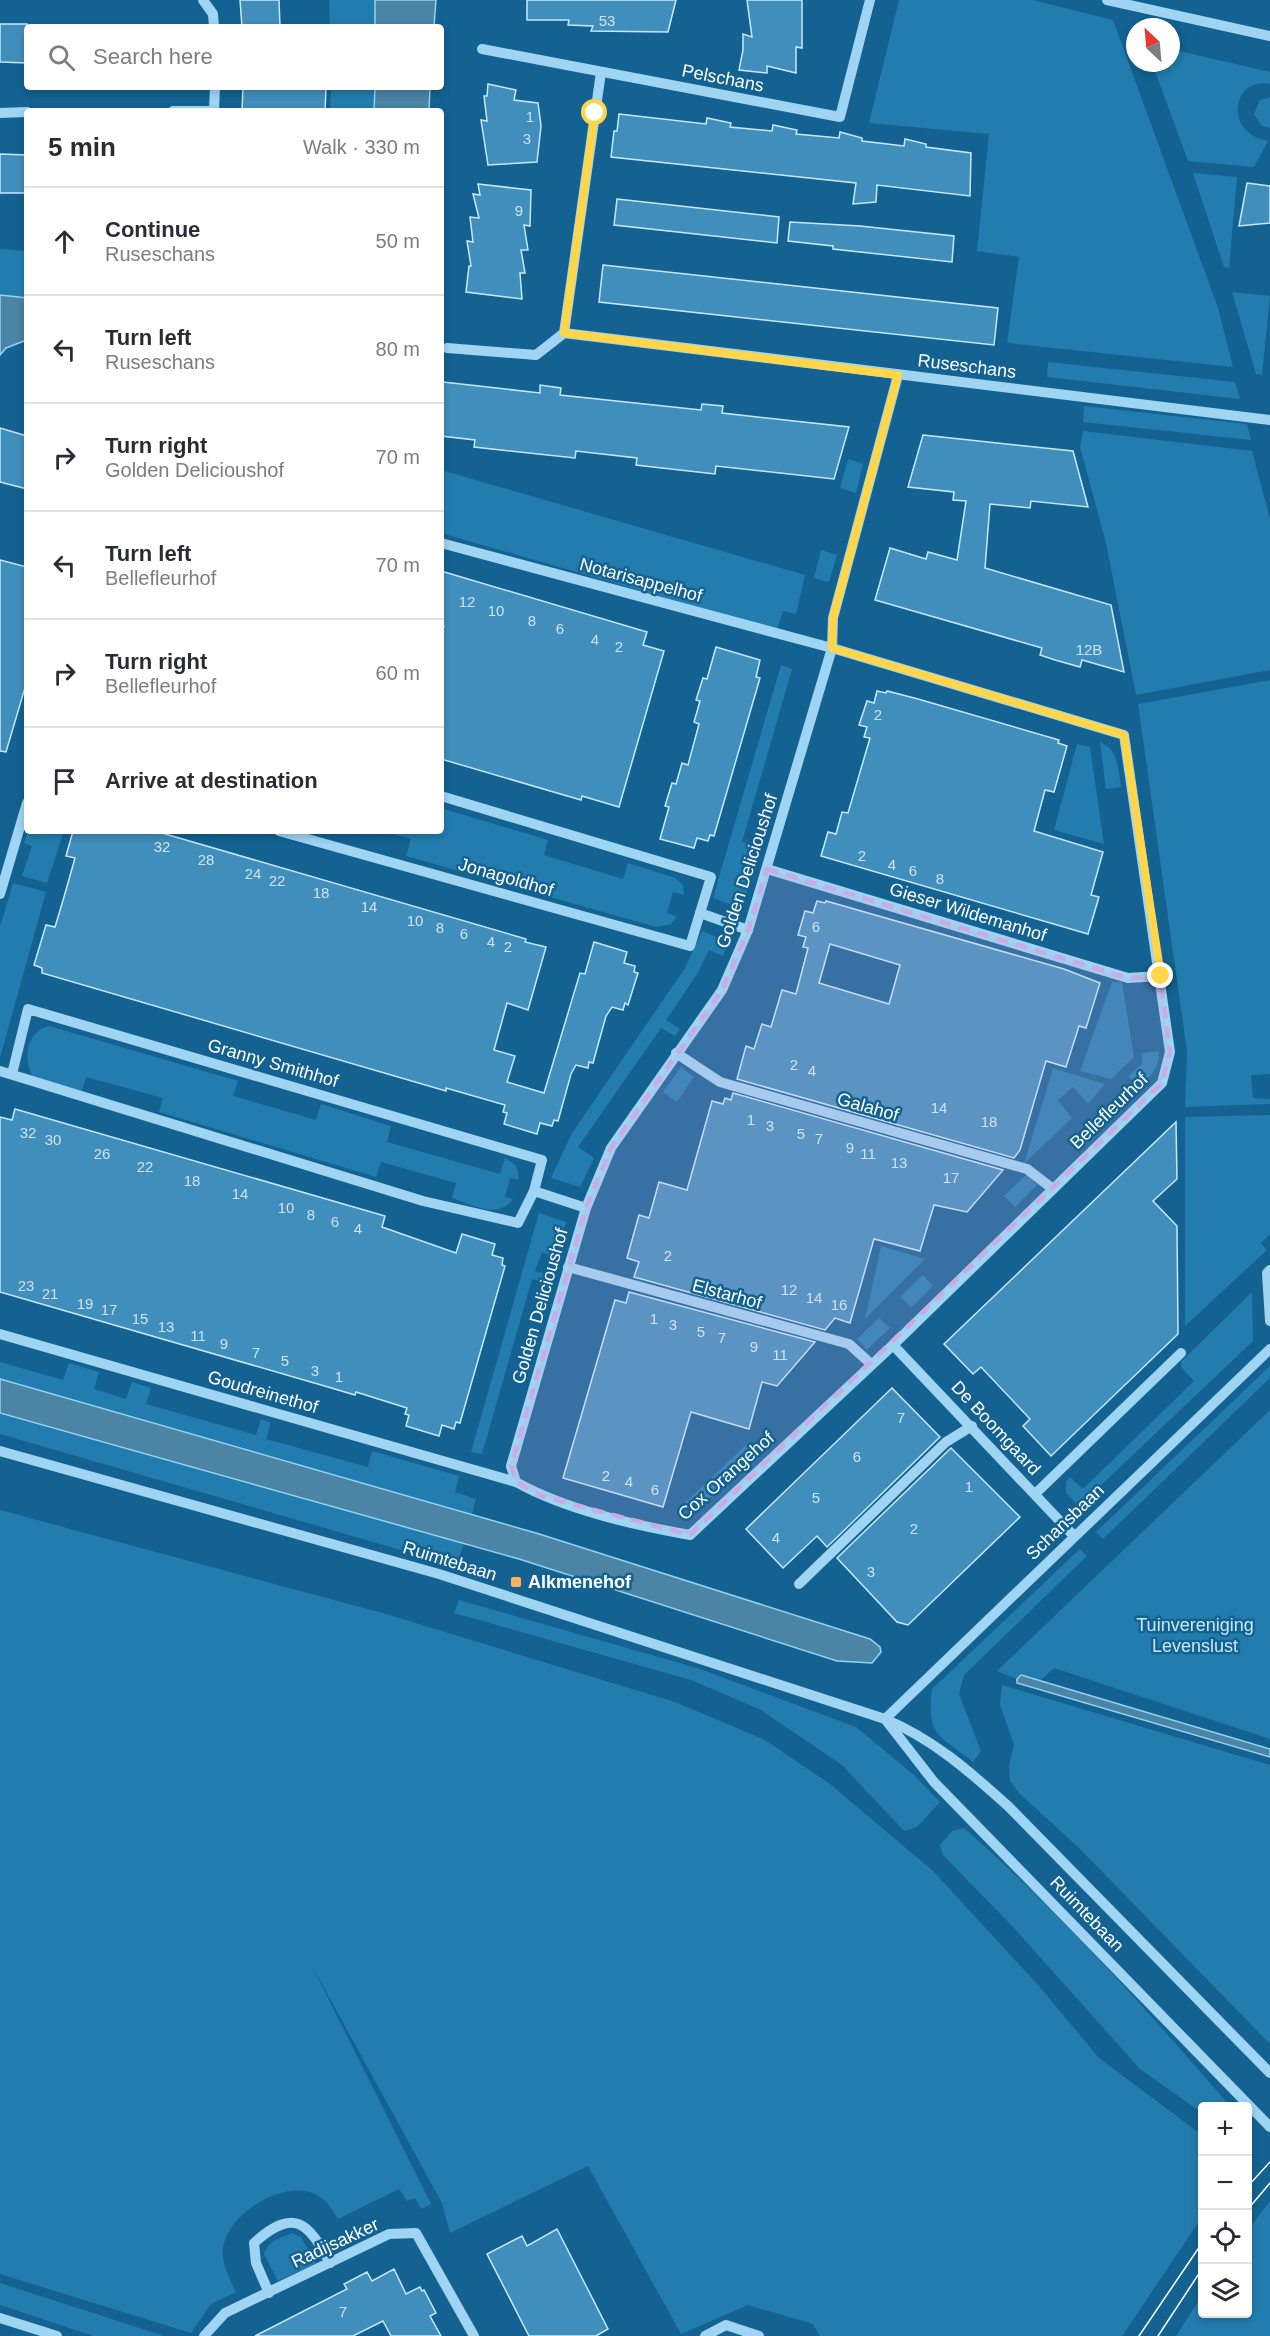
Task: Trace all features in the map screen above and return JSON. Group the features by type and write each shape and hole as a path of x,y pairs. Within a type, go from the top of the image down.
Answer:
{"street":[{"path":"203,0 213,14 214,24"},
{"name":"Pelschans","path":"482,49 840,117 870,0"},
{"path":"1107,0 1270,36"},
{"path":"447,348 536,355 564,333 601,72"},
{"path":"214,108 215,90"},
{"path":"0,112 24,112"},
{"name":"Ruseschans","path":"564,333 1270,420"},
{"name":"Golden Delicioushof","path":"516,1482 511,1466 586,1208 611,1148 722,990 748,930 832,648 833,618 898,375"},
{"name":"Notarisappelhof","path":"444,544 832,648"},
{"name":"Bellefleurhof","path":"832,648 1124,735 1161,976 1170,1052 1162,1083 893,1345"},
{"name":"Jonagoldhof","path":"290,834 690,946 711,877 444,797"},
{"path":"0,894 24,813"},
{"name":"Gieser Wildemanhof","path":"767,869 1128,978 1161,976"},
{"path":"700,913 748,930"},
{"name":"Granny Smithhof","path":"0,1071 423,1201 518,1223 534,1191 542,1160 28,1009 12,1074"},
{"name":"Galahof","path":"676,1053 720,1082 1028,1169 1053,1189"},
{"path":"534,1191 586,1208"},
{"name":"Elstarhof","path":"568,1267 849,1344 871,1364"},
{"path":"1268,1272 1270,1320"},
{"name":"Goudreinethof","path":"0,1334 516,1482"},
{"name":"Cox Orangehof","path":"516,1482 541,1496 653,1528 690,1535 893,1345"},
{"name":"De Boomgaard","path":"893,1345 1074,1536"},
{"name":"Schansbaan","path":"885,1719 1270,1349"},
{"path":"1035,1494 1181,1353"},
{"path":"799,1584 946,1442 972,1426"},
{"name":"Ruimtebaan","path":"0,1451 439,1574 885,1719 918,1733 972,1774 1008,1806 1270,2073"},
{"name":"Ruimtebaan","path":"885,1719 934,1782 1270,2127"},
{"path":"268,2293 256,2263 254,2243 268,2230 283,2223 301,2224 315,2234 330,2263"},
{"name":"Radijsakker","path":"204,2336 225,2313 389,2234 416,2233 474,2336"},
{"path":"0,2318 57,2336"},
{"path":"705,2336 726,2325 759,2336"}],"highlighted area":[{"path":"767,869 1128,978 1160,976 1170,1052 1162,1083 690,1535 541,1496 516,1482 511,1466 586,1208 611,1148 722,990 748,930"}],"green space":[{"path":"329,0 375,0 375,24 330,24"},
{"path":"899,0 1033,0 1113,20 1126,56 1126,72 1132,72 1218,308 1233,367 1007,343 1019,257 977,251 989,134 869,123"},
{"path":"1180,51 1270,72 1270,84 1257,84 1248,88 1241,96 1238,106 1239,117 1244,127 1253,136 1268,141 1254,167 1188,161 1155,72 1180,72"},
{"path":"331,90 375,90 374,108 330,108"},
{"path":"1270,97 1270,128 1262,126 1254,114 1260,100"},
{"path":"1193,173 1237,177 1229,268 1224,267"},
{"path":"0,249 24,251 24,298 0,295"},
{"path":"1232,292 1270,296 1262,375 1256,374"},
{"path":"1048,362 1235,382 1240,399 1047,377"},
{"path":"1084,406 1247,424 1251,440 1083,422"},
{"path":"1083,431 1252,451 1270,519 1270,670 1136,695 1106,543 1080,447"},
{"path":"848,459 863,464 856,493 840,488"},
{"path":"444,471 805,575 796,614 783,611 777,630 444,534"},
{"path":"821,550 837,555 829,582 814,578"},
{"path":"781,665 792,669 742,842 759,847 743,909 713,898"},
{"path":"1270,680 1270,1074 1251,1075 1253,1098 1270,1099 1270,1104 1185,1107 1187,1051 1138,704"},
{"path":"1100,742 1114,755 1121,787 1106,789"},
{"path":"1077,744 1090,747 1104,844 1054,830"},
{"path":"444,809 548,840 544,855 623,879 628,863 675,878 683,885 684,895 673,892 667,913 677,917 671,924 656,927 406,856 411,839 394,834 444,834"},
{"path":"27,834 63,834 47,883 22,876 32,846 24,843"},
{"path":"13,883 46,892 0,1058 0,927"},
{"path":"702,931 728,942 723,956 709,950 697,974 666,1020 680,1029 675,1036 661,1028 578,1147 594,1158 580,1187 551,1178 572,1133 685,968"},
{"path":"1112,982 1122,982 1134,1057 1111,1079 1080,1071"},
{"path":"49,1026 238,1081 233,1096 316,1120 321,1104 391,1126 387,1142 500,1174 505,1158 514,1164 518,1172 518,1180 510,1178 505,1197 513,1199 500,1209 477,1207 452,1198 456,1183 381,1162 376,1177 159,1112 163,1098 86,1077 82,1091 33,1077 27,1054 31,1040 42,1029"},
{"path":"1159,1051 1156,1067 1139,1087 1128,1076 1142,1064 1142,1053"},
{"path":"681,1067 694,1077 677,1102 663,1092"},
{"path":"1053,1068 1105,1084 1088,1104 1073,1087 1058,1100 1072,1118 1024,1164"},
{"path":"1270,1115 1270,1234 1261,1243 1267,1250 1185,1326 1185,1117"},
{"path":"1027,1174 1037,1185 1015,1207 1004,1196"},
{"path":"539,1213 566,1222 556,1257 542,1252 535,1271 550,1275 548,1283 532,1279 482,1454 471,1452"},
{"path":"881,1246 925,1259 865,1319"},
{"path":"923,1275 933,1286 911,1308 900,1297"},
{"path":"1252,1292 1253,1341 1079,1506 1066,1493 1066,1482 1070,1477 1083,1489 1194,1381 1182,1368 1181,1362"},
{"path":"879,1318 890,1328 867,1350 857,1339"},
{"path":"0,1362 63,1380 69,1363 99,1372 94,1389 126,1399 132,1382 151,1388 146,1404 256,1435 261,1419 271,1423 266,1439 368,1467 372,1451 459,1476 455,1492 476,1499 472,1514 0,1379"},
{"path":"1270,1366 1270,1378 1103,1539 1096,1532"},
{"name":"Tuinvereniging Levenslust","path":"1270,1410 1270,1739 1054,1668 1040,1681 1021,1675 1017,1679 997,1671"},
{"path":"0,1414 464,1543 456,1566 0,1434"},
{"path":"750,1441 760,1451 694,1513 685,1503"},
{"path":"0,1510 386,1614 675,1702 765,1740 830,1784 933,1871 1039,1986 1099,2058 1198,2132 1198,2223 1122,2336 820,2336 813,2324 748,2305 681,2334 588,2166 450,2233 442,2203 311,1964 431,2204 421,2209 415,2198 407,2201 399,2189 338,2219 324,2200 311,2193 297,2191 282,2193 266,2199 239,2218 224,2243 224,2262 236,2292 211,2304 191,2333 0,2274"},
{"path":"1080,1549 1087,1556 964,1675 959,1694 981,1751 973,1762 937,1733 933,1726 932,1689"},
{"path":"459,1600 697,1668 856,1727 914,1775 940,1802 917,1827 904,1831 842,1765 759,1709 691,1680 454,1613"},
{"path":"1002,1685 1270,1765 1270,2044 1079,1848 1019,1793 1010,1781 1009,1766 1014,1744 1000,1705"},
{"path":"964,1828 1035,1894 1134,1998 1226,2102 1198,2102 1198,2110 1140,2069 1013,1927 943,1855 940,1845 952,1831"},
{"path":"1270,2201 1270,2336 1176,2336 1198,2301 1198,2318 1252,2318 1252,2225"},
{"path":"292,2233 301,2237 316,2263 278,2281 264,2254 271,2243"},
{"path":"0,2283 162,2336 93,2336 0,2305"}],"shaded area":[{"path":"375,0 436,0 434,24 375,24"},
{"path":"375,90 430,90 429,108 374,108"},
{"path":"0,295 24,298 24,341 6,348 0,355"},
{"path":"0,1379 536,1533 870,1639 880,1647 881,1652 872,1663 837,1661 519,1559 0,1413"},
{"path":"1021,1675 1270,1749 1270,1757 1017,1683"}],"building":[{"path":"240,0 279,0 280,24 242,24"},
{"path":"527,0 676,0 668,32 591,31 593,26 568,25 569,20 527,20"},
{"path":"747,0 802,0 802,48 796,47 796,73 767,66 767,73 739,70 743,34 752,37"},
{"path":"0,24 24,24 24,63 0,62"},
{"path":"488,84 516,90 514,100 538,103 541,126 537,162 488,165 481,120 487,121 484,96 487,96"},
{"path":"243,90 326,90 325,108 242,108"},
{"path":"619,114 706,124 707,118 731,123 730,127 772,131 773,125 797,130 796,134 839,138 840,132 862,138 862,141 904,146 905,139 926,144 926,147 971,153 970,196 877,185 876,202 853,204 856,183 611,157 614,131 617,131"},
{"path":"0,154 24,155 24,193 0,193"},
{"path":"1247,183 1270,186 1270,223 1239,226"},
{"path":"478,184 531,190 530,226 524,225 528,250 521,250 525,273 520,273 522,299 466,292 469,266 471,266 467,241 473,242 470,217 479,218 473,194 480,195"},
{"path":"617,199 779,217 777,243 614,225"},
{"path":"790,222 860,226 954,236 952,262 833,249 833,246 788,241"},
{"path":"603,265 998,308 994,345 599,302"},
{"path":"444,382 540,393 540,385 561,388 560,395 701,410 702,404 723,406 722,413 849,427 834,479 716,466 715,474 636,465 637,458 576,451 575,458 474,447 475,440 444,436"},
{"path":"0,428 24,435 24,488 0,482"},
{"path":"923,435 1073,451 1088,507 1031,501 1030,508 990,504 985,568 1111,605 1124,672 1082,660 1080,667 1055,660 1040,655 1042,648 875,600 890,548 926,559 928,552 957,560 966,501 953,500 954,492 908,487"},
{"path":"0,560 24,566 24,691 6,752 0,751"},
{"path":"444,572 647,632 643,645 664,651 619,807 582,796 581,800 444,760"},
{"path":"716,647 760,660 756,677 760,678 714,836 710,835 708,841 697,838 694,848 660,839 669,807 665,806 672,783 676,784 682,763 688,765 699,724 694,722 700,701 696,700 703,678 707,679"},
{"path":"877,691 886,693 887,691 918,699 1059,740 1058,743 1067,746 1054,792 1045,790 1034,831 1103,852 1091,895 1099,897 1088,934 821,856 828,832 836,834 842,812 848,813 870,738 864,737 867,727 859,725 867,701 874,703"},
{"path":"72,834 165,834 526,939 525,942 546,947 528,1010 507,1003 494,1050 515,1056 507,1082 544,1093 580,973 585,974 594,942 627,952 624,963 635,966 634,972 638,973 628,1005 625,1003 623,1010 612,1007 606,1016 593,1063 589,1062 588,1068 576,1065 571,1074 558,1121 554,1120 552,1126 540,1123 537,1134 504,1124 507,1113 503,1112 505,1105 446,1088 446,1091 42,973 42,968 34,965 46,925 55,927 64,897 75,858 66,856"},
{"path":"817,901 825,903 826,901 1064,969 1100,983 1086,1028 1079,1026 1066,1067 1046,1061 1020,1150 1014,1158 737,1079 746,1046 754,1049 762,1024 771,1027 782,990 796,994 808,948 803,947 806,937 798,935 805,911 813,913","holes":["830,944 900,965 889,1004 819,983"]},
{"path":"733,1093 1003,1170 967,1212 934,1205 920,1251 874,1239 850,1323 835,1318 825,1330 634,1277 639,1262 627,1258 639,1215 649,1218 659,1182 687,1190 712,1101 723,1104 725,1098 731,1100"},
{"path":"15,1109 385,1216 382,1227 456,1253 462,1234 495,1244 492,1255 503,1258 502,1265 505,1266 460,1423 456,1422 454,1429 442,1425 439,1436 406,1426 409,1415 405,1414 407,1408 0,1292 0,1117 12,1120"},
{"path":"1176,1122 1177,1179 1153,1201 1177,1226 1178,1334 1051,1456 1023,1426 1030,1419 981,1367 973,1374 944,1344"},
{"path":"629,1292 815,1342 777,1386 762,1382 749,1429 691,1412 663,1507 563,1478 615,1300 626,1303"},
{"path":"892,1388 940,1437 827,1547 817,1536 783,1568 746,1529"},
{"path":"951,1448 1020,1517 908,1625 897,1622 837,1558"},
{"path":"557,2229 608,2329 596,2336 529,2336 487,2254 522,2236 527,2246"},
{"path":"394,2269 406,2294 420,2287 422,2291 424,2290 436,2313 430,2316 441,2336 391,2336 383,2321 353,2336 255,2336 347,2289 344,2284 367,2272 372,2281"}],"tram line":[{"path":"1252,2182 1270,2162"},
{"path":"1252,2204 1270,2183"},
{"path":"1139,2336 1198,2249"},
{"path":"1158,2336 1198,2275"}],"place":[{"name":"Alkmenehof","path":"516,1582"}],"route":[{"path":"595,113 564,333 898,375 833,618 832,648 1124,735 1161,976"}]}
